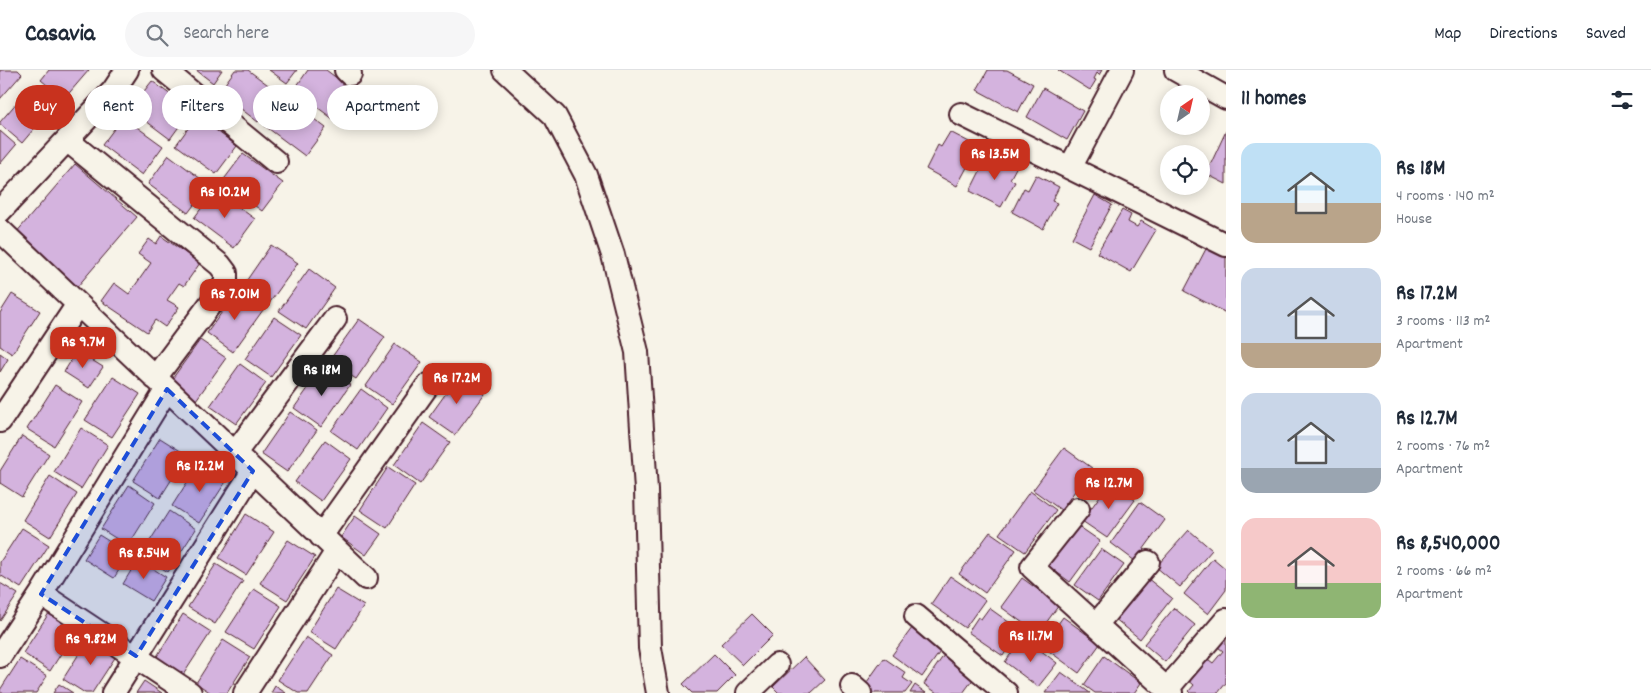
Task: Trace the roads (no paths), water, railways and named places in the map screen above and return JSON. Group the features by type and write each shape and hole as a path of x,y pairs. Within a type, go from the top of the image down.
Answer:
{"street":[{"path":"0,212 113,91 127,70"},
{"path":"164,70 276,162"},
{"path":"505,70 555,116 586,175 616,265 637,352 646,490 650,648 658,693"},
{"path":"1070,168 1122,70"},
{"path":"1176,70 1226,98"},
{"path":"961,114 1226,245"},
{"path":"0,656 41,594 161,383 226,283 226,273 220,265 67,140"},
{"path":"0,230 366,578"},
{"path":"0,421 78,304"},
{"path":"235,454 335,319"},
{"path":"245,693 329,544 428,385"},
{"path":"113,693 253,471"},
{"path":"1078,509 1032,567 1169,691 1226,620"},
{"path":"1096,625 1148,562"},
{"path":"41,594 190,693"},
{"path":"916,616 1006,693"},
{"path":"748,693 777,665"}]}
